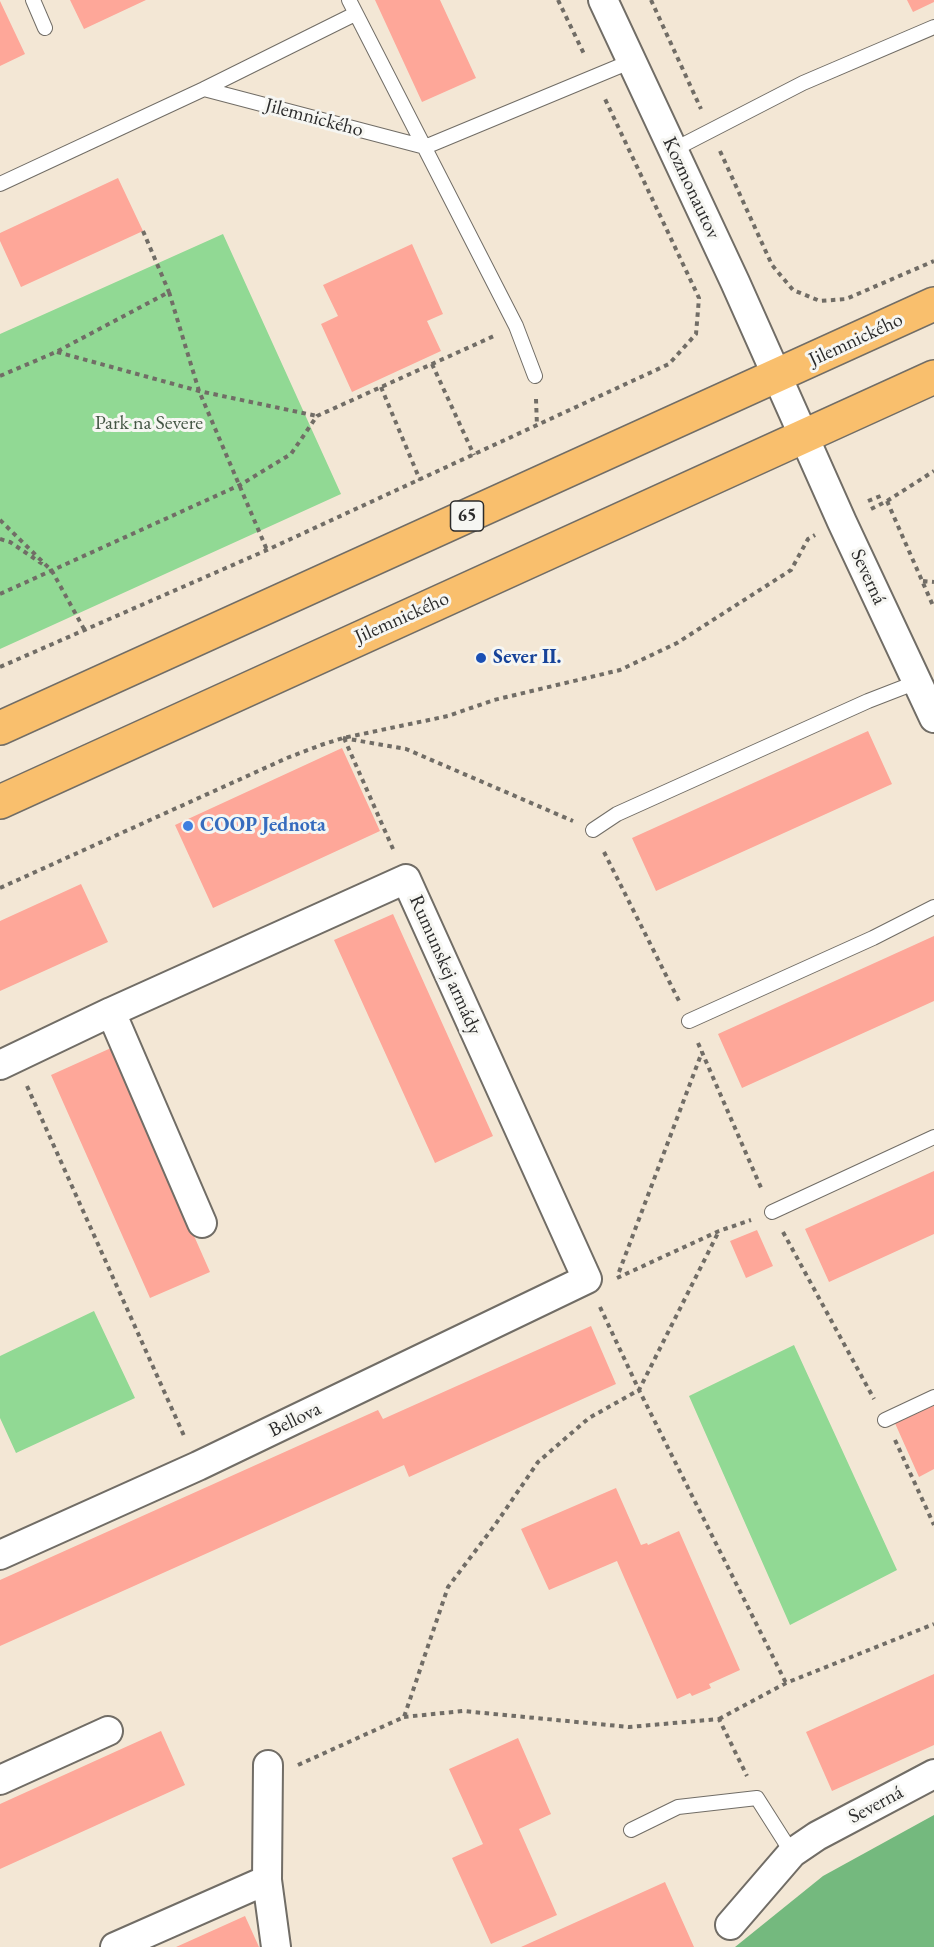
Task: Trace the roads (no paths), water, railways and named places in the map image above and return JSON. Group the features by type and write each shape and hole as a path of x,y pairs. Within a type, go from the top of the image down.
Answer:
{"main road":[{"name":"Jilemnického","path":"0,728 934,304"},
{"name":"Jilemnického","path":"0,802 934,376"}],"street":[{"name":"Kozmonautov","path":"603,0 778,376"},
{"path":"778,376 804,435"},
{"name":"Severná","path":"804,435 934,718"},
{"name":"Rumunskej armády","path":"7,1061 406,879 587,1280"},
{"path":"111,1012 202,1223"},
{"name":"Bellova","path":"0,1555 198,1466 587,1280"},
{"path":"0,1780 108,1731"},
{"path":"268,1766 267,1880 276,1947"},
{"name":"Severná","path":"730,1925 792,1853 817,1836 934,1774"},
{"path":"116,1947 267,1880"}],"lane":[{"path":"33,0 45,28"},
{"path":"349,0 516,326 535,376"},
{"path":"0,183 204,89 355,14"},
{"path":"673,150 803,82 934,27"},
{"path":"425,147 632,61"},
{"name":"Jilemnického","path":"204,89 425,147"},
{"path":"593,830 617,814 868,701 917,682"},
{"path":"689,1021 873,938 934,907"},
{"path":"772,1212 934,1137"},
{"path":"885,1420 934,1397"},
{"path":"631,1830 678,1807 757,1798 792,1853"}],"place":[{"name":"Sever II.","path":"481,658"},
{"name":"COOP Jednota","path":"188,826"}],"park label":[{"name":"Park na Severe","path":"149,424"}]}
